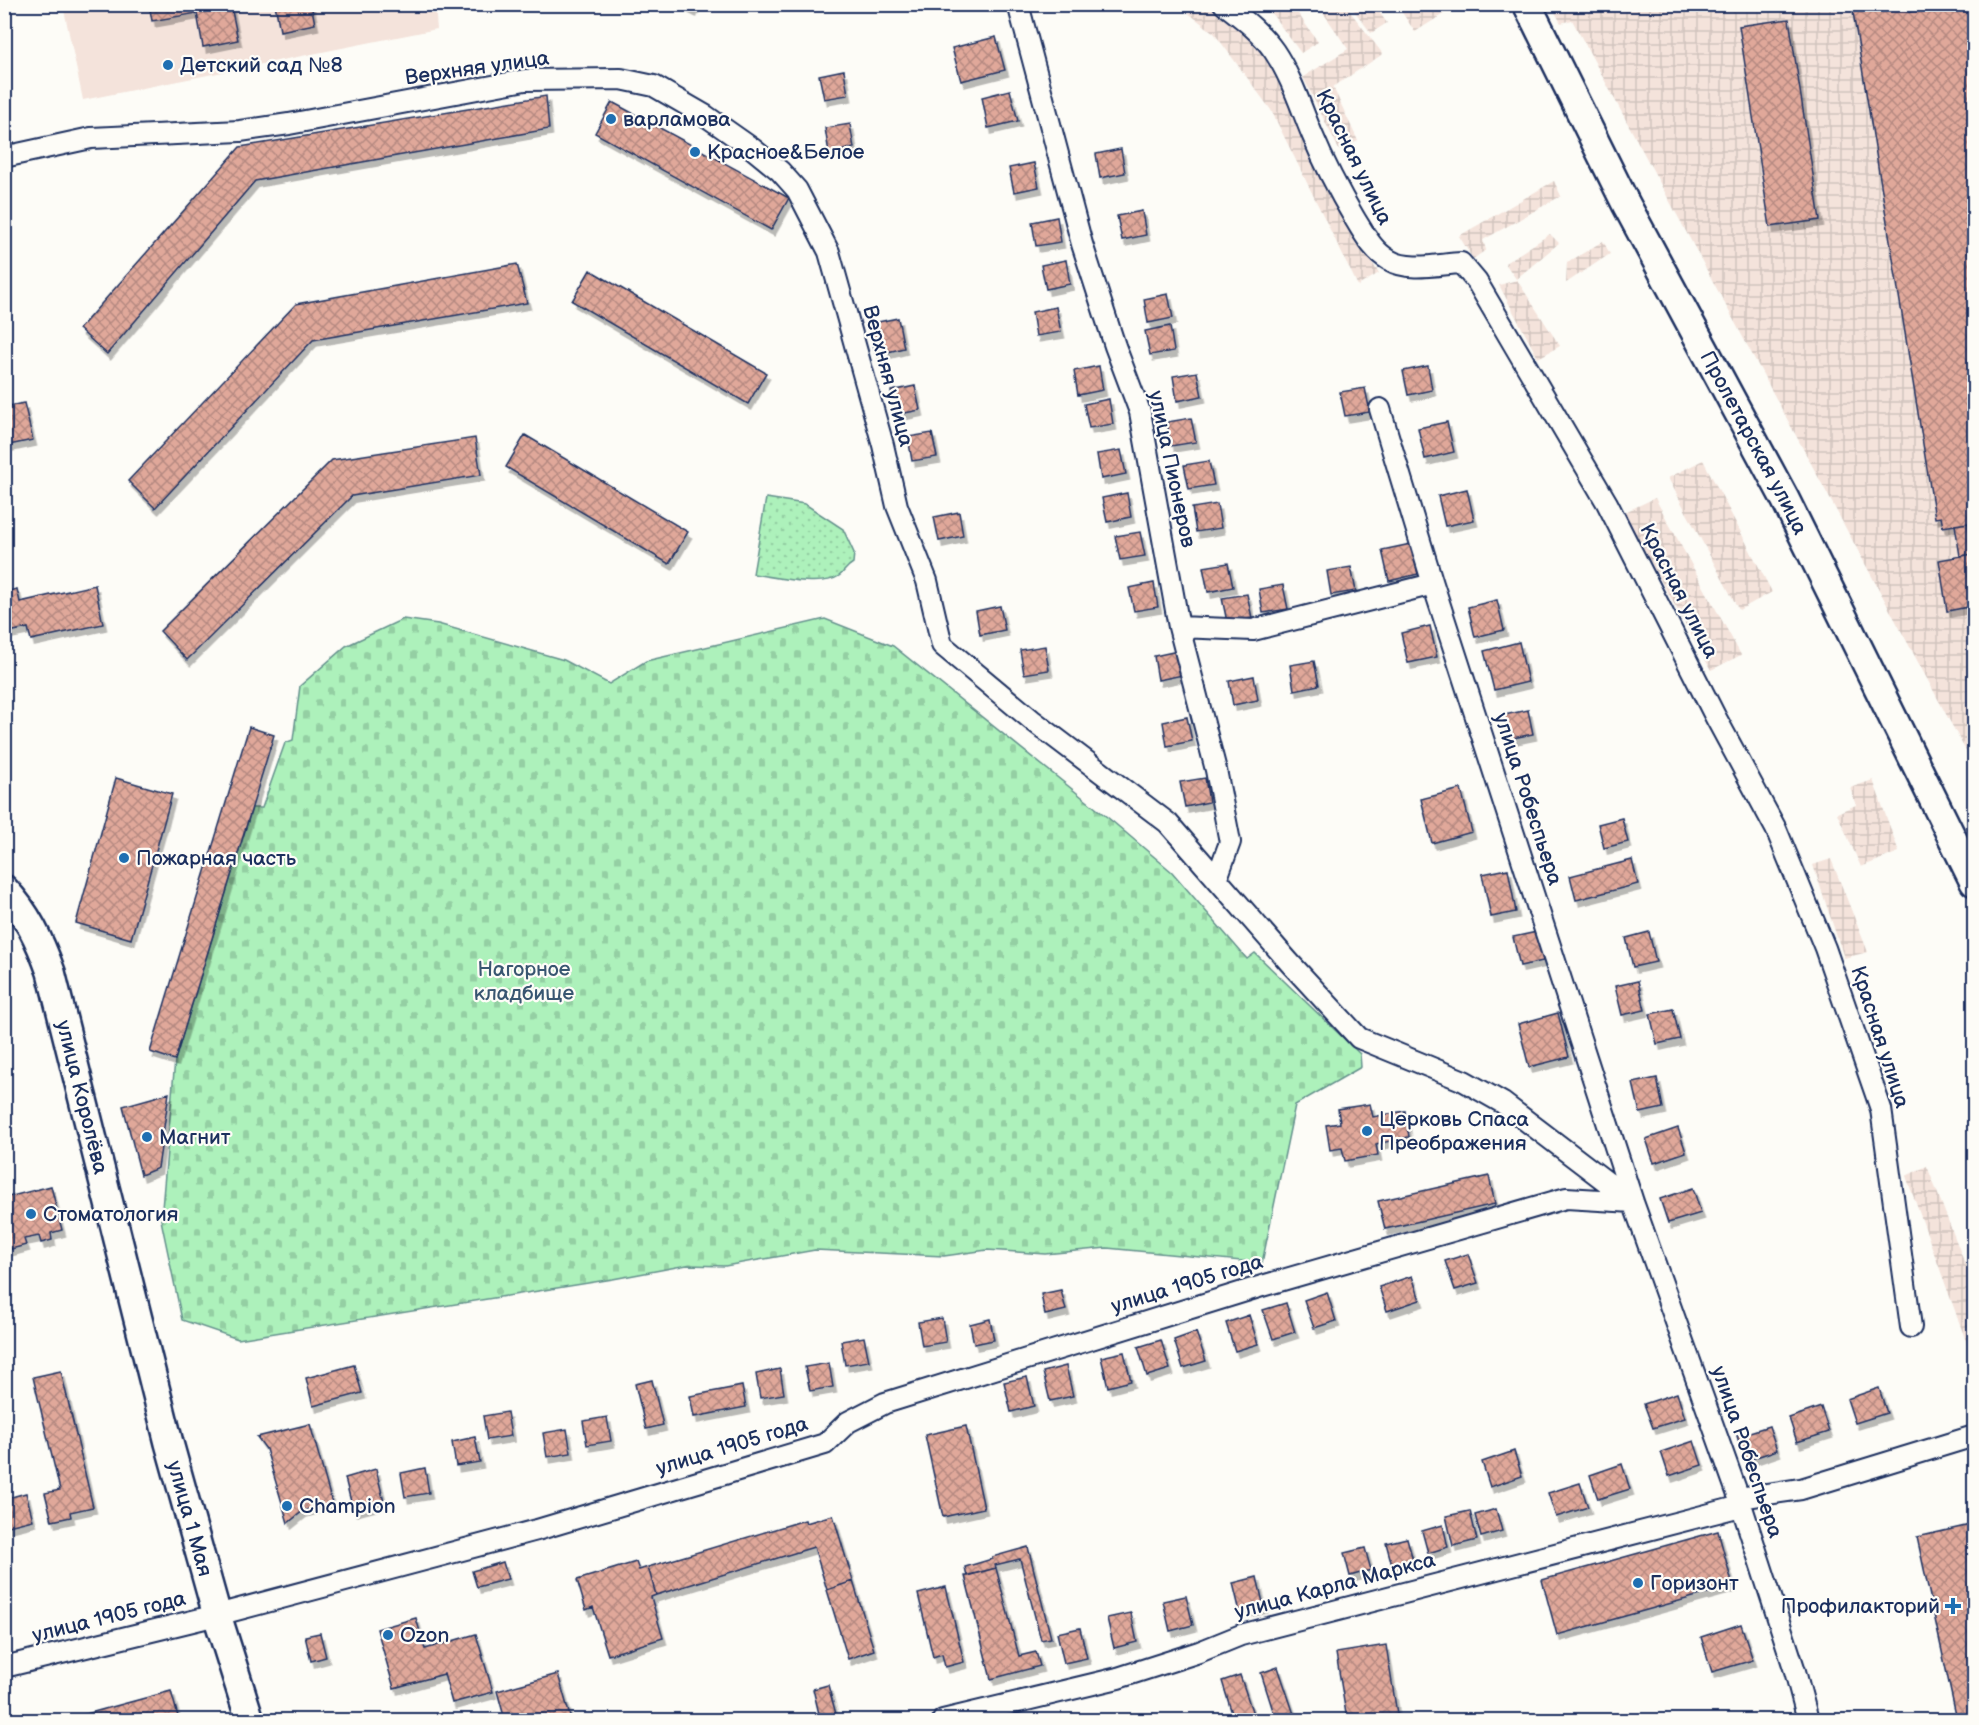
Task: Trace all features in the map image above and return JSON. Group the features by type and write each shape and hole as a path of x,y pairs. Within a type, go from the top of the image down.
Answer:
{"main road":[{"name":"Пролетарская улица","path":"1527,4 1626,204 1785,499 1974,882"},
{"name":"улица Королёва","path":"4,889 28,919 51,972 136,1315"},
{"name":"улица 1 Мая","path":"136,1315 217,1615 250,1720"}],"street":[{"name":"улица Пионеров","path":"1018,4 1082,244 1115,346 1140,412 1179,627 1216,770 1230,842 1217,878"},
{"name":"Красная улица","path":"1224,4 1245,20 1273,50 1293,84 1313,136 1332,176 1371,246 1390,261 1416,267 1461,263 1477,282 1607,503 1716,718 1776,829 1825,948 1881,1109 1911,1327"},
{"name":"Верхняя улица","path":"4,157 91,138 240,131 289,124 525,80 621,79 654,86 706,116 780,171 797,190 829,252 883,445 897,506 927,581 942,645 1032,720 1168,823 1217,878"},
{"name":"улица Робеспьера","path":"1380,409 1433,584 1633,1203 1740,1502 1795,1671 1808,1720"},
{"path":"1179,627 1253,630 1433,584"},
{"path":"1217,878 1289,962 1359,1038 1464,1081 1503,1103 1633,1203"},
{"name":"улица 1905 года","path":"4,1668 217,1615 537,1530 825,1444 848,1422 885,1403 1262,1286 1566,1198 1633,1203"},
{"name":"улица Карла Маркса","path":"944,1720 1118,1678 1198,1652 1241,1635 1740,1502 1800,1489 1974,1436"}],"shaded area":[{"name":"Детский сад №8","path":"63,5 435,5 437,29 83,100"},
{"path":"1178,5 1212,5 1229,16 1270,59 1346,225 1379,273 1358,286 1271,110 1214,33"},
{"path":"1265,5 1292,5 1318,42 1301,53"},
{"path":"1318,5 1345,5 1383,54 1333,87 1358,141 1339,150 1303,77 1348,49"},
{"path":"1350,5 1374,5 1387,23 1371,33"},
{"path":"1397,5 1443,5 1448,11 1415,32"},
{"path":"1551,5 1974,5 1974,766 1572,20 1561,23"},
{"path":"1554,181 1561,196 1483,240 1486,250 1473,259 1459,236"},
{"path":"1550,234 1559,243 1516,279 1505,263"},
{"path":"1603,241 1610,254 1566,283 1567,263"},
{"path":"1517,280 1560,346 1538,358 1499,285"},
{"path":"1703,460 1772,592 1739,610 1668,478"},
{"path":"1655,498 1741,655 1711,670 1623,513"},
{"path":"1873,780 1899,852 1861,867 1837,813 1856,805 1850,788"},
{"path":"1831,859 1868,952 1844,958 1813,865"},
{"path":"1927,1166 1974,1287 1974,1363 1906,1176"}],"green space":[{"path":"766,498 805,504 843,529 854,553 853,563 839,576 821,581 798,581 753,574"},
{"name":"Нагорное кладбище","path":"403,619 438,624 564,660 609,684 646,661 825,619 893,646 1112,821 1172,872 1247,959 1255,953 1360,1054 1361,1067 1295,1105 1262,1263 1107,1248 1045,1254 987,1250 944,1256 815,1250 725,1266 687,1265 238,1339 182,1320 161,1220 175,1060 252,808 262,808 285,743 293,740 300,686 346,646"}],"building":[{"path":"149,4 237,4 231,6 238,40 203,47 197,13 152,21"},
{"path":"275,4 311,4 315,24 280,31"},
{"path":"679,4 696,4 693,11"},
{"path":"1864,4 1899,4 1899,7 1908,6 1909,12 1956,4 1974,4 1974,522 1943,527 1941,517 1935,518 1853,12 1865,10"},
{"path":"1789,19 1820,220 1770,227 1739,26"},
{"path":"996,37 1005,70 961,81 952,48"},
{"path":"844,70 848,95 824,99 819,75"},
{"path":"1010,90 1018,121 988,128 982,97"},
{"path":"546,96 549,129 255,181 107,354 79,329 240,147"},
{"path":"612,102 789,198 771,230 595,133"},
{"path":"850,124 854,148 829,153 825,128"},
{"path":"1121,149 1125,173 1100,178 1096,154"},
{"path":"1034,163 1039,187 1014,192 1009,168"},
{"path":"1142,211 1146,235 1122,240 1117,216"},
{"path":"1057,217 1061,242 1036,246 1032,222"},
{"path":"1066,260 1070,284 1046,289 1041,265"},
{"path":"517,264 527,303 313,340 155,508 128,481 296,304"},
{"path":"590,270 766,373 748,404 572,301"},
{"path":"1168,294 1173,318 1148,323 1144,299"},
{"path":"1056,307 1061,332 1036,336 1032,312"},
{"path":"898,318 904,348 876,355 868,324"},
{"path":"1170,326 1174,351 1150,355 1145,331"},
{"path":"1099,366 1103,390 1078,395 1074,371"},
{"path":"1428,366 1432,390 1408,395 1403,371"},
{"path":"1197,372 1202,396 1177,401 1173,376"},
{"path":"915,386 920,410 895,415 891,391"},
{"path":"1365,388 1370,412 1345,416 1340,392"},
{"path":"1109,399 1113,424 1089,428 1084,404"},
{"path":"24,403 33,440 4,446 4,407"},
{"path":"1191,418 1196,442 1171,446 1167,422"},
{"path":"1447,422 1454,452 1425,459 1418,428"},
{"path":"932,433 937,457 912,461 908,437"},
{"path":"525,435 688,532 669,564 506,467"},
{"path":"475,438 481,475 352,496 187,660 160,631 332,460"},
{"path":"1121,450 1126,474 1101,479 1097,454"},
{"path":"1209,461 1214,485 1189,489 1184,465"},
{"path":"1467,489 1474,520 1445,526 1438,496"},
{"path":"1127,493 1131,517 1107,522 1102,498"},
{"path":"1217,504 1221,528 1196,532 1192,508"},
{"path":"959,512 963,536 939,541 934,517"},
{"path":"1968,523 1973,554 1960,556 1955,525"},
{"path":"1140,532 1145,556 1120,560 1115,536"},
{"path":"1411,544 1418,574 1389,581 1382,550"},
{"path":"1973,554 1974,606 1947,611 1939,560"},
{"path":"1228,563 1233,587 1208,592 1203,567"},
{"path":"1351,567 1356,591 1331,595 1327,571"},
{"path":"1154,583 1158,607 1134,611 1129,588"},
{"path":"95,585 103,624 31,640 28,628 4,633 4,592 17,589 20,602"},
{"path":"1283,585 1288,609 1263,613 1259,589"},
{"path":"1247,594 1252,618 1227,622 1222,598"},
{"path":"1497,600 1504,630 1475,637 1468,607"},
{"path":"1000,606 1005,630 980,635 976,611"},
{"path":"1430,626 1437,657 1408,663 1401,633"},
{"path":"1519,642 1528,682 1494,690 1484,651"},
{"path":"1045,646 1049,670 1024,674 1020,650"},
{"path":"1178,651 1183,675 1158,680 1154,656"},
{"path":"1314,661 1319,685 1294,690 1290,665"},
{"path":"1254,676 1258,700 1233,705 1229,681"},
{"path":"1528,710 1533,734 1508,739 1504,715"},
{"path":"1187,717 1192,741 1167,746 1163,722"},
{"path":"249,727 274,735 175,1060 150,1052"},
{"name":"Пожарная часть","path":"116,778 172,794 131,939 76,923"},
{"path":"1205,778 1209,802 1185,807 1180,782"},
{"path":"1461,789 1472,832 1432,843 1421,799"},
{"path":"1622,818 1628,842 1604,848 1598,824"},
{"path":"1632,860 1638,884 1576,900 1570,876"},
{"path":"1508,869 1516,912 1491,917 1482,874"},
{"path":"1537,932 1543,961 1520,966 1513,937"},
{"path":"1649,932 1656,962 1633,967 1626,938"},
{"path":"1638,981 1645,1010 1622,1015 1615,986"},
{"path":"1673,1009 1680,1039 1657,1044 1650,1014"},
{"path":"1558,1013 1569,1057 1529,1067 1518,1024"},
{"path":"1657,1078 1663,1108 1640,1113 1633,1083"},
{"name":"Магнит","path":"169,1093 158,1168 141,1175 123,1106"},
{"name":"Церковь Спаса Преображения","path":"1370,1104 1373,1117 1405,1111 1409,1137 1376,1144 1378,1155 1345,1161 1342,1148 1330,1150 1326,1125 1340,1123 1338,1109"},
{"path":"1678,1128 1686,1152 1654,1163 1646,1139"},
{"path":"1489,1176 1495,1204 1385,1229 1378,1201"},
{"name":"Стоматология","path":"51,1186 62,1230 51,1233 52,1240 41,1243 39,1236 24,1239 26,1245 4,1251 4,1198"},
{"path":"1693,1188 1701,1213 1668,1223 1660,1199"},
{"path":"1468,1254 1478,1283 1455,1290 1445,1261"},
{"path":"1412,1276 1420,1300 1387,1311 1379,1287"},
{"path":"1061,1290 1066,1310 1045,1315 1041,1294"},
{"path":"1327,1292 1336,1321 1314,1328 1304,1300"},
{"path":"1286,1303 1295,1332 1273,1339 1263,1310"},
{"path":"1249,1315 1258,1344 1235,1351 1226,1323"},
{"path":"942,1318 946,1342 922,1346 918,1322"},
{"path":"990,1319 994,1340 974,1344 970,1324"},
{"path":"1196,1332 1206,1361 1183,1368 1174,1340"},
{"path":"864,1337 869,1361 845,1365 841,1341"},
{"path":"1161,1340 1170,1369 1147,1376 1138,1347"},
{"path":"1124,1352 1131,1381 1108,1387 1101,1357"},
{"path":"829,1363 833,1387 810,1391 805,1367"},
{"path":"354,1365 362,1393 313,1406 306,1378"},
{"path":"1066,1366 1073,1396 1050,1401 1043,1372"},
{"path":"780,1369 784,1394 760,1398 756,1374"},
{"path":"61,1371 93,1507 70,1512 71,1517 52,1521 45,1493 60,1490 33,1377"},
{"path":"1027,1377 1034,1406 1011,1412 1004,1382"},
{"path":"652,1380 663,1425 646,1429 635,1384"},
{"path":"742,1386 746,1407 694,1417 690,1396"},
{"path":"1879,1388 1887,1413 1855,1423 1847,1399"},
{"path":"1677,1393 1685,1418 1653,1428 1644,1404"},
{"path":"1821,1407 1829,1432 1797,1442 1789,1418"},
{"path":"507,1412 511,1436 487,1440 483,1416"},
{"path":"607,1417 611,1441 587,1445 583,1421"},
{"path":"310,1424 332,1503 303,1511 288,1523 266,1449 257,1437"},
{"path":"966,1426 984,1508 943,1517 925,1435"},
{"path":"1769,1426 1777,1450 1745,1461 1737,1436"},
{"path":"567,1429 571,1453 547,1457 543,1433"},
{"path":"475,1437 480,1462 456,1466 452,1442"},
{"path":"1694,1441 1702,1465 1669,1476 1661,1452"},
{"path":"1514,1451 1522,1476 1490,1487 1482,1462"},
{"path":"1622,1464 1630,1489 1598,1499 1590,1475"},
{"path":"425,1468 429,1493 405,1497 401,1473"},
{"path":"376,1469 384,1502 353,1510 345,1478"},
{"path":"1580,1483 1588,1507 1556,1517 1548,1493"},
{"path":"26,1493 33,1520 4,1527 4,1499"},
{"path":"1496,1509 1502,1531 1481,1537 1475,1515"},
{"path":"1470,1511 1477,1540 1453,1546 1446,1516"},
{"path":"833,1515 853,1581 827,1590 814,1547 656,1595 648,1567 805,1520 806,1523"},
{"path":"1443,1525 1448,1547 1428,1553 1422,1531"},
{"name":"Профилакторий","path":"1970,1525 1974,1544 1974,1720 1957,1720 1917,1537"},
{"name":"Горизонт","path":"1718,1531 1733,1586 1557,1635 1542,1580"},
{"path":"1407,1538 1413,1560 1392,1565 1386,1543"},
{"path":"1028,1547 1051,1638 1041,1640 1020,1559 995,1565 996,1568 967,1576 965,1567"},
{"path":"1365,1548 1371,1570 1350,1576 1344,1553"},
{"path":"503,1562 508,1579 477,1587 472,1571"},
{"path":"636,1562 639,1570 648,1567 656,1595 651,1597 663,1638 608,1655 593,1607 586,1610 577,1580"},
{"path":"996,1568 1019,1656 1036,1652 1040,1666 991,1679 965,1576"},
{"path":"1257,1577 1264,1607 1240,1612 1233,1583"},
{"path":"853,1581 874,1650 848,1659 827,1590"},
{"path":"946,1587 964,1662 945,1667 942,1654 933,1657 918,1594"},
{"path":"1186,1596 1193,1625 1170,1631 1163,1601"},
{"path":"1131,1613 1137,1642 1114,1648 1107,1618"},
{"path":"416,1618 425,1649 476,1634 493,1692 452,1703 444,1674 394,1688 377,1629"},
{"path":"1741,1624 1753,1660 1712,1672 1701,1637"},
{"path":"1080,1628 1087,1658 1064,1663 1057,1633"},
{"path":"320,1633 326,1657 311,1661 305,1636"},
{"path":"1386,1645 1398,1720 1347,1720 1336,1653"},
{"path":"1278,1667 1296,1720 1276,1720 1261,1673"},
{"path":"558,1674 571,1720 505,1720 497,1691"},
{"path":"1240,1675 1255,1720 1234,1720 1222,1681"},
{"path":"828,1685 836,1714 820,1718 813,1689"},
{"path":"171,1691 179,1720 64,1720"}],"place":[{"name":"Детский сад №8","path":"168,65"},
{"name":"варламова","path":"611,119"},
{"name":"Красное&Белое","path":"695,152"},
{"name":"Пожарная часть","path":"124,858"},
{"name":"Церковь Спаса Преображения","path":"1367,1131"},
{"name":"Магнит","path":"147,1137"},
{"name":"Стоматология","path":"31,1214"},
{"name":"Champion","path":"287,1506"},
{"name":"Горизонт","path":"1638,1583"},
{"name":"Профилакторий","path":"1953,1606"},
{"name":"Ozon","path":"388,1635"}]}
